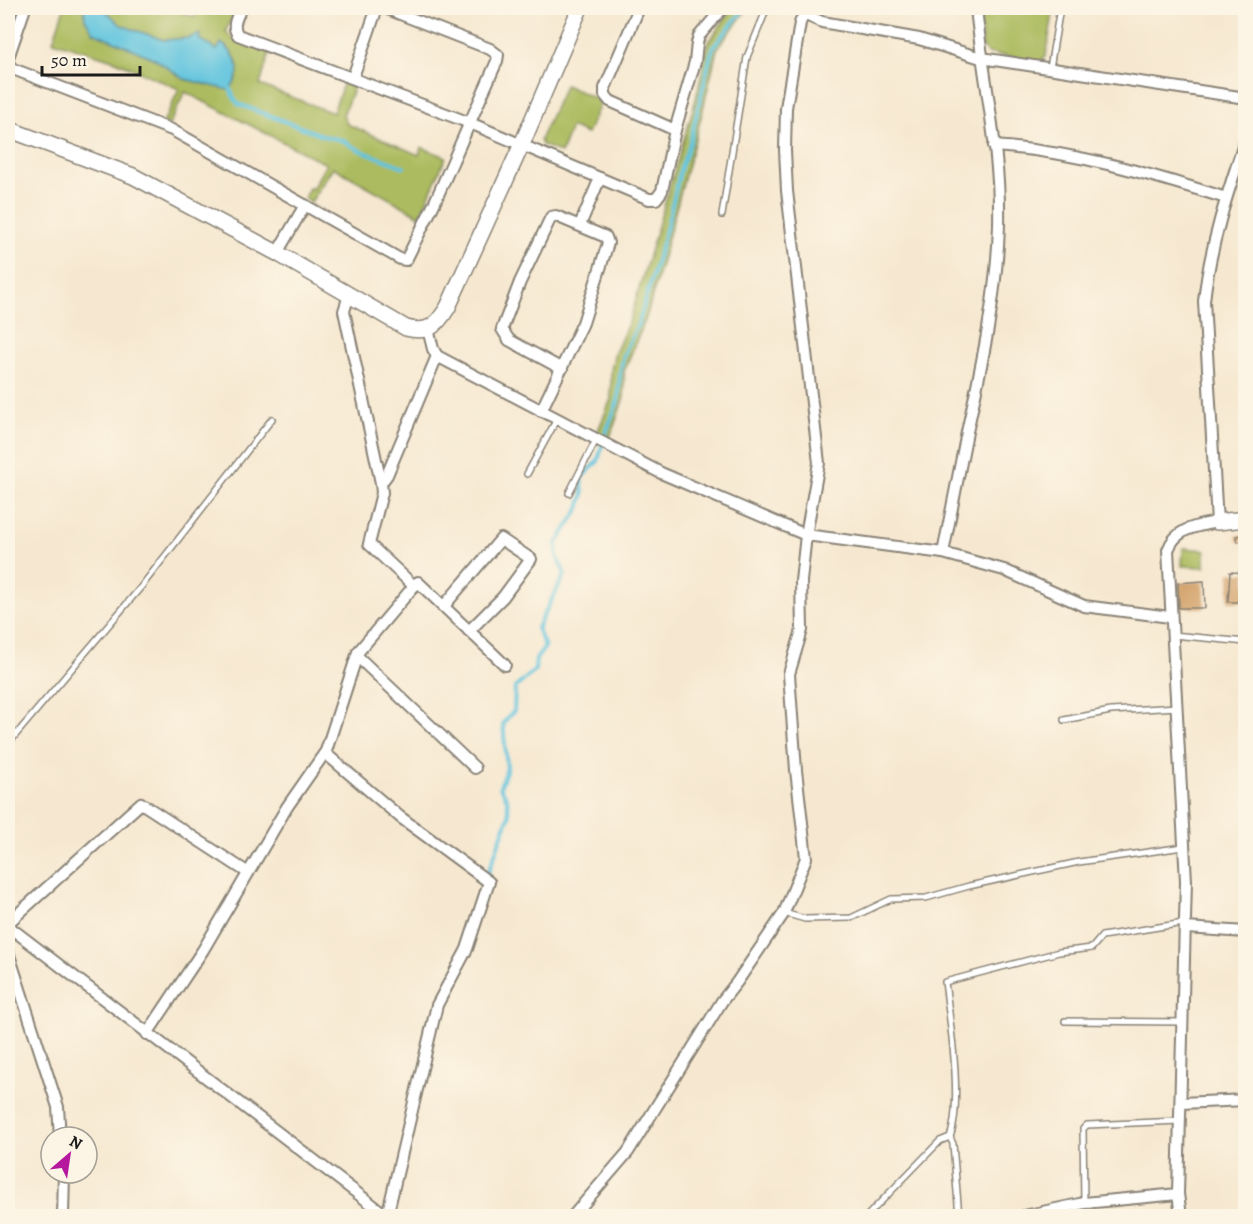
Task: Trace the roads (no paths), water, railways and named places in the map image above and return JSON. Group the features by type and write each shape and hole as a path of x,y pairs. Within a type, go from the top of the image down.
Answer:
{"street":[{"path":"25,8 8,58 13,69 172,130 400,259 406,260 434,204 498,55 490,49 385,8"},
{"path":"241,8 234,25 238,35 470,123 649,200 656,199 662,191 675,130 695,62 696,43 699,36 723,8"},
{"path":"353,77 377,8"},
{"path":"8,129 132,176 277,253 406,328 416,330 428,328 436,324 448,307 522,144 580,8"},
{"path":"639,8 604,95 610,101 675,130"},
{"path":"943,553 979,378 995,280 999,225 994,146 976,8"},
{"path":"573,1216 628,1152 722,1001 784,913 806,858 796,770 789,674 802,630 801,581 806,535 819,463 787,191 785,150 786,108 802,11 822,22 919,39 981,58 1245,98"},
{"path":"1217,522 1204,302 1207,273 1226,198 1245,138"},
{"path":"994,146 1097,160 1145,172 1226,198"},
{"path":"580,225 600,178"},
{"path":"277,253 305,204"},
{"path":"541,411 562,369 583,323 608,243 606,237 580,225 561,217 551,217 520,282 502,329 509,340 562,369"},
{"path":"350,295 344,311 382,493 369,544 414,586"},
{"path":"428,328 437,356 661,473 806,535 943,553 1004,570 1084,606 1170,617"},
{"path":"381,483 387,475 437,356"},
{"path":"1181,1216 1178,1194 1186,925 1168,550 1171,541 1176,536 1189,529 1217,522 1245,519"},
{"path":"443,607 501,539 531,559 503,597 469,631"},
{"path":"147,1034 203,950 287,807 325,753 357,656 400,600 418,582 505,665"},
{"path":"357,656 475,768"},
{"path":"247,872 141,803 8,925 147,1034 387,1216 437,1005 467,949 489,882 400,817 325,753"},
{"path":"1186,925 1245,932"},
{"path":"8,952 58,1107 59,1125"},
{"path":"1181,1103 1245,1100"},
{"path":"63,1216 64,1185"},
{"path":"1024,1216 1084,1203 1178,1194"}],"lane":[{"path":"722,215 747,57 767,8"},
{"path":"1049,69 1060,8"},
{"path":"8,744 141,586 272,419"},
{"path":"527,474 557,419"},
{"path":"569,493 596,440"},
{"path":"1172,635 1245,642"},
{"path":"1064,720 1111,711 1177,707"},
{"path":"784,913 805,919 851,918 891,900 926,898 969,886 1079,862 1183,847"},
{"path":"959,1216 953,1144 950,1137 955,1097 945,982 1059,952 1092,948 1102,936 1186,925"},
{"path":"1065,1022 1184,1022"},
{"path":"1084,1203 1083,1129 1087,1125 1180,1121"},
{"path":"867,1216 940,1141 950,1137"}],"water":[{"path":"84,8 103,8 121,25 164,40 188,38 201,34 199,39 217,50 221,43 235,59 238,71 236,78 228,90 184,79 155,59 93,32 85,19"}],"waterway":[{"path":"486,878 509,816 507,799 500,787 507,768 503,723 514,711 515,688 535,670 536,659 545,647 537,628 565,574 557,557 557,543 579,509 583,495 581,478 598,461 618,401 624,354 639,322 667,226 711,54 714,46 745,8"},
{"path":"230,88 238,104 327,137 342,140 359,150 404,167"}]}
